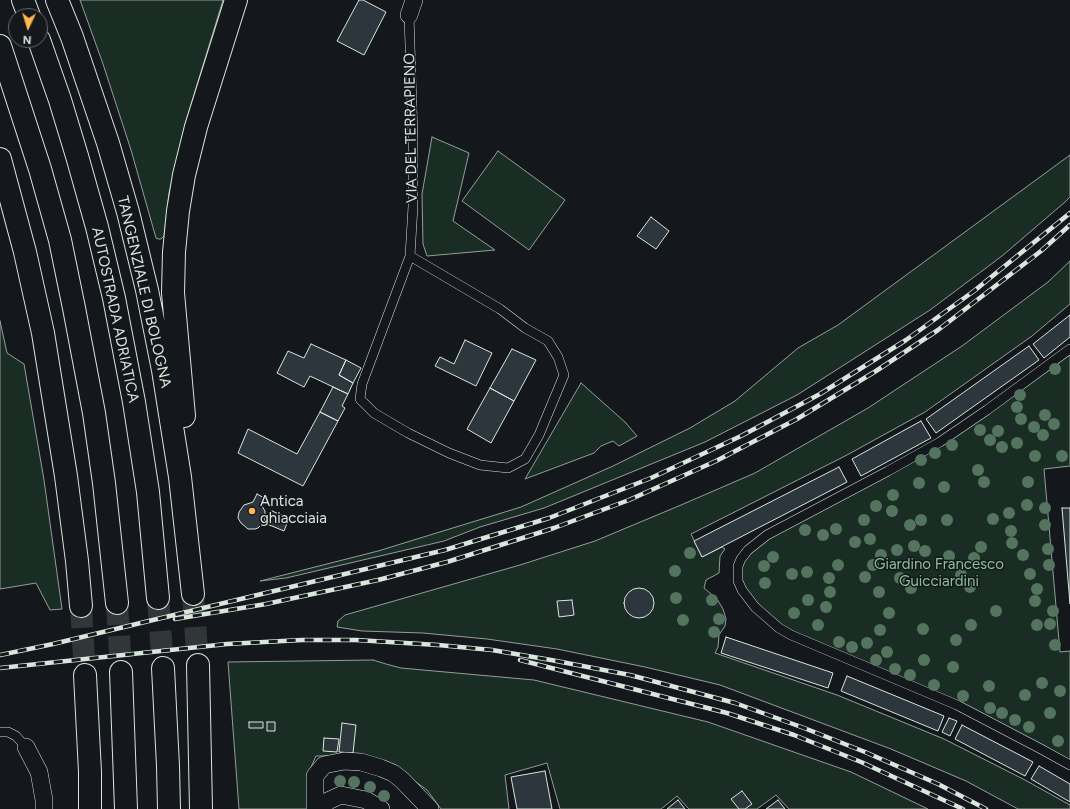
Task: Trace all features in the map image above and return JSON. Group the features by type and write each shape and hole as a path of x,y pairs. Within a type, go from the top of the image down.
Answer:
{"highway":[{"name":"TANGENZIALE DI BOLOGNA","path":"57,0 72,37 108,143 128,212 147,290 163,370 180,477 192,587 190,483 173,293 174,252 178,211 184,175 196,127 236,0"},
{"path":"0,46 42,176 60,240 94,413 104,483 117,603"},
{"name":"AUTOSTRADA ADRIATICA","path":"42,48 77,156 97,227 114,298 134,402 148,492 158,598"},
{"path":"0,159 25,252 43,334 66,476 81,606"},
{"path":"0,204 12,243 56,414"},
{"path":"198,665 201,809"},
{"path":"163,668 169,809"},
{"path":"121,672 126,809"},
{"path":"85,675 90,772 90,809"}],"street":[{"path":"26,747 39,772 44,800 44,809"},
{"path":"315,809 315,776 324,765 344,761 361,762 392,773 402,780 430,809"},
{"path":"321,809 328,801 341,795 366,800 381,809"}],"lane":[{"name":"VIA DEL TERRAPIENO","path":"410,256 500,309 525,328 548,341 558,357 564,375 539,435 525,459 508,468 480,465 450,453 408,433 374,413 360,398 362,384 410,256 413,206 412,7"},
{"path":"1070,348 987,410 940,442 767,535 748,550 738,566 738,581 742,590 755,607 779,628 791,635 957,705 1070,765"},
{"path":"0,732 8,732 16,736 26,747"}],"green space":[{"path":"80,0 223,0 185,124 169,193 164,236 161,239 156,238 131,150"},
{"path":"432,137 469,153 453,221 495,250 427,256 423,244 422,194"},
{"path":"498,151 565,200 529,250 462,201"},
{"path":"1070,155 1070,197 1065,202 1002,256 930,310 797,395 705,442 544,508 480,527 444,541 286,578 260,581 378,551 521,507 613,466 690,428 735,401 798,348 838,325"},
{"path":"1070,261 1070,304 1032,336 925,412 847,455 691,534 702,557 722,547 725,549 720,556 719,573 706,580 704,588 717,599 723,609 726,619 725,626 719,635 718,647 715,653 837,695 944,739 1025,780 1070,805 1070,809 1018,809 966,781 891,749 720,685 645,667 557,649 487,639 423,633 362,631 337,627 338,621 345,615 520,565 595,541 755,473 868,408 962,346 1048,282"},
{"path":"0,321 7,353 24,364 44,480 62,609 50,610 36,583 0,589"},
{"name":"Giardino Francesco Guicciardini","path":"1070,349 1070,466 1044,469 1060,652 1070,651 1070,765 991,722 800,639 755,607 738,575 748,550 940,442"},
{"path":"581,383 625,422 637,436 619,446 613,441 601,446 594,453 525,479"},
{"path":"373,660 401,668 534,680 708,722 851,772 928,809 789,809 776,795 757,809 689,809 677,796 661,809 560,809 547,763 505,775 509,809 441,809 427,790 398,769 363,755 316,756 308,774 307,809 239,809 228,662"}],"building":[{"path":"359,0 363,0 386,12 364,55 337,41"},
{"path":"651,217 669,231 656,249 637,236"},
{"path":"1070,315 1070,337 1044,358 1033,344"},
{"path":"465,340 492,353 476,386 435,366 440,357 454,364"},
{"path":"311,344 346,360 339,375 353,383 348,394 310,376 304,387 277,373 288,351 304,358"},
{"path":"1029,346 1039,360 936,433 926,419"},
{"path":"512,349 536,360 514,401 490,388"},
{"path":"346,360 361,368 353,383 339,375"},
{"path":"333,387 348,394 342,406 345,408 338,421 320,412"},
{"path":"490,388 514,401 491,443 467,429"},
{"path":"320,412 338,421 303,486 238,453 248,429 297,454"},
{"path":"921,421 931,438 861,476 852,459"},
{"path":"839,467 847,482 702,557 694,541"},
{"name":"Antica ghiacciaia","path":"257,494 266,499 262,506 265,511 265,519 258,528 248,529 238,518 239,512 244,505 253,502"},
{"path":"1062,508 1070,508 1070,604"},
{"path":"272,511 289,518 284,531 267,524"},
{"path":"639,588 650,592 654,603 650,614 639,618 628,614 624,603 628,592"},
{"path":"572,600 574,615 559,617 557,601"},
{"path":"726,637 833,673 828,688 721,653"},
{"path":"847,676 944,716 938,731 841,691"},
{"path":"949,718 957,721 950,736 942,732"},
{"path":"249,722 263,722 263,728 249,728"},
{"path":"267,722 275,722 275,731 267,731"},
{"path":"342,723 356,725 353,753 339,752"},
{"path":"962,725 1033,762 1025,776 955,739"},
{"path":"324,738 339,739 337,752 323,751"},
{"path":"1039,766 1070,784 1070,802 1031,779"},
{"path":"545,771 552,809 517,809 511,777"},
{"path":"742,791 752,804 745,809 739,809 731,799"},
{"path":"678,800 685,809 667,809"},
{"path":"778,800 785,809 766,809"}],"tunnel":[{"path":"193,594 198,665"},
{"path":"158,598 163,668"},
{"path":"117,603 121,672"},
{"path":"81,606 85,675"}],"railway":[{"path":"0,655 53,644 445,550 549,518 651,478 741,436 820,394 906,340 974,291 1070,213"},
{"path":"175,619 266,604 378,580 447,562 554,528 629,500 716,461 797,419 876,371 938,330 1041,251 1070,225"},
{"path":"0,668 227,644 302,640 356,640 492,650 630,675 735,703 865,752 938,784 986,809"},
{"path":"520,660 727,713 794,735 861,762 963,809"}],"place":[{"name":"Antica ghiacciaia","path":"252,511"}]}
